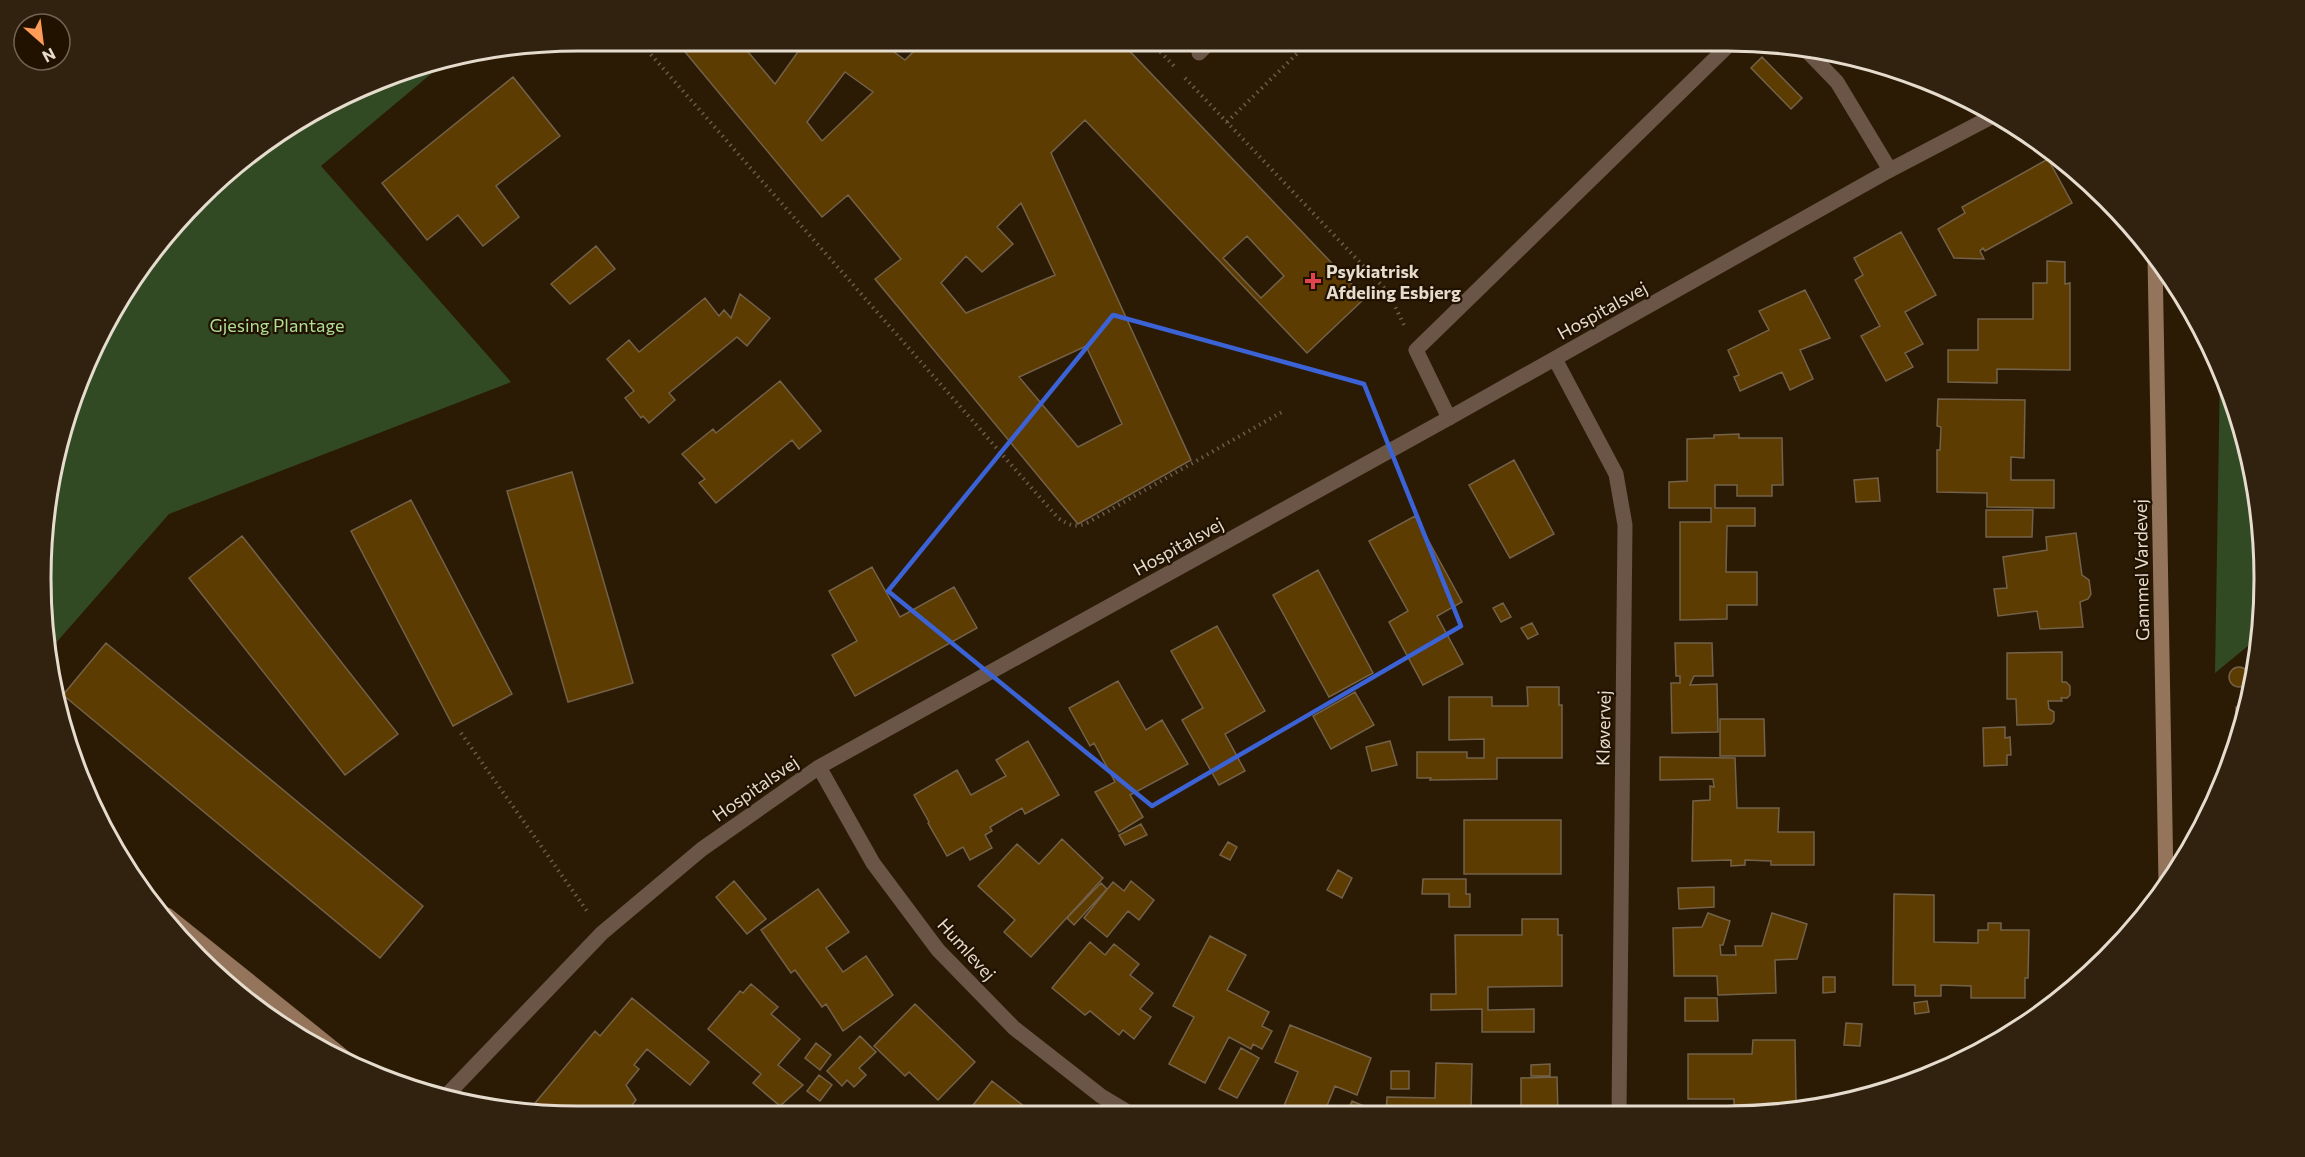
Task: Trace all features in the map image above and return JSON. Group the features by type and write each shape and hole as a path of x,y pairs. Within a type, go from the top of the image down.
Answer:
{"street":[{"path":"1449,418 1416,350 1723,51"},
{"path":"1815,59 1837,82 1890,170"},
{"name":"Hospitalsvej","path":"451,1090 602,933 702,849 819,767 1555,359 1890,170 1986,120"},
{"name":"Gammel Vardevej","path":"2155,271 2166,871"},
{"name":"Kløvervej","path":"1555,359 1616,474 1625,525 1619,1106"},
{"name":"Humlevej","path":"819,767 873,863 938,950 1014,1028 1101,1096 1118,1106"},
{"path":"186,931 320,1038"}],"path":[{"path":"649,51 1058,518 1069,525 1078,527 1089,522 1282,412"},
{"path":"1160,51 1176,68"},
{"path":"1227,122 1300,51"},
{"path":"1183,76 1388,292 1416,350"},
{"path":"461,733 602,933"}],"highlighted area":[{"path":"1113,315 1364,384 1461,626 1152,806 888,591"}],"green space":[{"name":"Gjesing Plantage","path":"434,71 321,166 511,382 169,514 56,643 52,613 52,544 61,476 69,442 79,409 105,345 140,285 182,231 231,182 257,160 285,140 345,105 377,91"},
{"path":"2220,392 2244,476 2253,544 2254,578 2249,645 2215,673"}],"building":[{"name":"Psykiatrisk Afdeling Esbjerg","path":"684,51 747,51 775,84 799,51 893,51 905,60 914,51 1130,51 1365,298 1307,353 1085,120 1051,153 1191,460 1078,524 875,279 901,259 848,195 822,217","holes":["845,72 873,92 822,141 807,122","1021,203 1055,275 966,313 941,283 966,256 982,272 1013,244 997,227","1247,236 1284,276 1261,298 1223,258","1086,346 1122,424 1078,447 1019,377"]},
{"path":"1762,57 1802,98 1791,109 1751,68"},
{"path":"513,77 560,136 496,186 519,217 483,246 458,215 427,240 382,183"},
{"path":"2047,159 2072,203 1985,251 1983,248 1980,251 1984,259 1954,258 1938,229 1965,213 1962,207"},
{"path":"1901,232 1936,295 1905,312 1923,344 1905,353 1913,367 1886,381 1861,336 1880,326 1855,280 1863,275 1854,258"},
{"path":"596,246 615,269 570,304 551,284"},
{"path":"2047,261 2065,262 2065,284 2070,283 2070,370 1997,369 1997,383 1948,382 1948,350 1978,350 1978,319 2033,319 2033,283 2047,283"},
{"path":"1805,290 1830,338 1800,350 1813,379 1790,390 1782,372 1740,391 1734,377 1739,375 1728,350 1769,330 1759,311"},
{"path":"740,294 770,318 747,346 737,337 669,393 675,400 649,423 643,416 641,418 625,398 634,391 607,359 629,340 639,352 705,298 719,316 724,310 731,318"},
{"path":"780,381 821,431 799,449 792,440 716,503 699,483 705,479 682,454 713,429 716,433"},
{"path":"1938,399 2025,400 2024,458 2011,457 2011,480 2054,480 2054,508 1987,507 1987,493 1937,492 1937,450 1940,450 1941,427 1937,426"},
{"path":"1739,434 1739,438 1782,438 1783,485 1772,485 1772,496 1737,496 1737,485 1715,485 1715,508 1755,508 1755,526 1727,526 1726,572 1757,572 1757,605 1727,605 1727,619 1680,620 1680,522 1711,522 1711,508 1669,508 1669,482 1687,481 1687,439"},
{"path":"1514,460 1554,534 1510,558 1469,485"},
{"path":"572,472 633,683 568,702 507,491"},
{"path":"1878,478 1880,501 1856,502 1854,480"},
{"path":"411,500 512,694 453,726 351,531"},
{"path":"1986,510 2033,510 2032,537 1986,537"},
{"path":"1415,516 1462,602 1437,616 1463,664 1423,685 1389,622 1408,611 1369,541"},
{"path":"2076,533 2082,575 2089,580 2091,594 2088,599 2080,602 2083,627 2040,629 2037,611 1998,616 1994,589 2007,588 2003,557 2047,550 2046,537"},
{"path":"242,536 398,734 345,775 189,578"},
{"path":"872,567 900,617 954,587 977,628 855,696 832,655 857,641 829,591"},
{"path":"1318,570 1373,673 1329,697 1273,595"},
{"path":"1503,603 1511,617 1501,622 1493,608"},
{"path":"1532,623 1538,634 1528,639 1521,628"},
{"path":"1217,626 1265,711 1225,734 1245,771 1219,785 1182,720 1203,708 1171,651"},
{"path":"106,643 423,906 380,958 64,694"},
{"path":"1675,643 1712,643 1713,676 1694,676 1690,685 1717,684 1718,732 1672,733 1671,683 1680,683 1680,676 1676,676"},
{"path":"2062,652 2062,682 2070,686 2070,695 2067,698 2061,698 2062,701 2048,701 2049,709 2054,712 2054,721 2051,724 2017,725 2016,699 2007,699 2007,653"},
{"path":"2235,668 2246,670 2243,686 2235,686 2230,681 2230,673"},
{"path":"1118,681 1146,730 1162,720 1188,764 1130,795 1143,817 1119,832 1095,792 1115,782 1094,743 1090,746 1069,708"},
{"path":"1527,687 1559,687 1559,705 1562,705 1562,758 1497,758 1497,779 1430,780 1431,778 1417,778 1417,752 1467,752 1467,758 1484,758 1484,739 1449,740 1449,697 1492,697 1492,706 1528,706"},
{"path":"1355,692 1374,725 1331,749 1313,716"},
{"path":"1720,719 1764,719 1765,756 1720,756"},
{"path":"2005,727 2005,738 2010,737 2011,755 2007,755 2007,765 1984,766 1983,728"},
{"path":"1028,741 1059,795 1025,814 1022,808 990,827 992,831 985,835 992,848 970,860 963,847 947,856 914,795 957,770 971,795 1006,776 996,760"},
{"path":"1390,741 1397,765 1372,771 1366,747"},
{"path":"1660,757 1735,758 1737,808 1779,808 1778,832 1814,832 1814,865 1771,865 1771,861 1745,860 1745,865 1731,866 1731,860 1692,861 1693,801 1710,800 1710,786 1714,787 1713,779 1660,780"},
{"path":"1464,820 1561,820 1561,874 1464,874"},
{"path":"1141,824 1147,835 1125,845 1119,835"},
{"path":"1062,839 1103,878 1031,957 1004,932 1015,920 978,886 1017,844 1039,864"},
{"path":"1228,842 1237,847 1230,860 1220,855"},
{"path":"1338,870 1352,878 1342,898 1327,890"},
{"path":"1423,879 1466,879 1466,894 1470,894 1470,907 1449,907 1449,894 1422,894"},
{"path":"734,881 766,919 747,934 716,897"},
{"path":"1131,881 1154,900 1139,920 1128,911 1107,937 1084,918 1113,882 1124,891"},
{"path":"1101,883 1107,889 1074,925 1067,918"},
{"path":"1714,887 1714,907 1679,909 1678,888"},
{"path":"818,889 849,932 826,948 843,972 866,956 893,995 843,1031 826,1004 822,1007 795,970 791,973 761,930"},
{"path":"1894,894 1934,895 1934,942 1978,943 1978,930 1988,930 1988,923 2001,923 2001,930 2029,930 2028,978 2025,978 2025,998 1971,998 1971,986 1941,985 1941,996 1915,996 1915,985 1893,985"},
{"path":"1708,913 1730,921 1723,945 1720,945 1721,955 1736,955 1735,946 1762,946 1772,913 1807,924 1797,959 1775,960 1776,993 1718,995 1717,976 1674,976 1673,928 1702,927"},
{"path":"1522,919 1558,919 1558,935 1562,935 1562,986 1488,987 1488,1010 1534,1009 1534,1032 1482,1032 1482,1009 1431,1010 1431,994 1456,994 1455,935 1522,935"},
{"path":"1210,936 1246,955 1227,990 1269,1012 1262,1026 1272,1031 1262,1049 1253,1044 1251,1049 1229,1037 1205,1083 1169,1064 1194,1017 1173,1006"},
{"path":"1090,942 1105,955 1114,944 1139,964 1130,975 1153,993 1140,1009 1151,1017 1134,1039 1123,1030 1119,1035 1090,1011 1085,1015 1052,988"},
{"path":"1823,977 1835,977 1835,992 1823,993"},
{"path":"751,984 778,1007 771,1014 800,1039 778,1065 803,1085 780,1106 753,1083 761,1074 708,1029 740,991 743,993"},
{"path":"632,998 709,1062 690,1085 647,1049 634,1065 639,1069 626,1085 636,1100 632,1106 534,1104 595,1031 600,1036"},
{"path":"1685,998 1717,998 1718,1021 1685,1021"},
{"path":"1927,1001 1929,1012 1915,1014 1914,1003"},
{"path":"915,1004 975,1062 938,1100 909,1072 905,1076 874,1046"},
{"path":"1846,1023 1862,1024 1860,1046 1844,1045"},
{"path":"1290,1025 1371,1058 1357,1095 1335,1086 1327,1106 1284,1106 1298,1072 1275,1062"},
{"path":"860,1036 876,1052 859,1068 866,1075 854,1087 847,1080 842,1086 827,1071"},
{"path":"1753,1040 1795,1040 1796,1101 1734,1105 1734,1099 1688,1099 1688,1054 1752,1054"},
{"path":"816,1043 831,1055 820,1070 805,1058"},
{"path":"1241,1048 1259,1058 1237,1098 1219,1089"},
{"path":"1436,1063 1472,1064 1471,1106 1386,1106 1387,1097 1435,1098"},
{"path":"1550,1064 1550,1076 1531,1076 1531,1065"},
{"path":"1391,1071 1409,1071 1409,1089 1391,1089"},
{"path":"819,1075 832,1085 820,1101 807,1091"},
{"path":"1557,1077 1558,1106 1521,1106 1521,1078"},
{"path":"992,1081 1024,1106 972,1106"},
{"path":"1352,1101 1364,1106 1350,1106"}],"place":[{"name":"Psykiatrisk Afdeling Esbjerg","path":"1313,281"}]}
